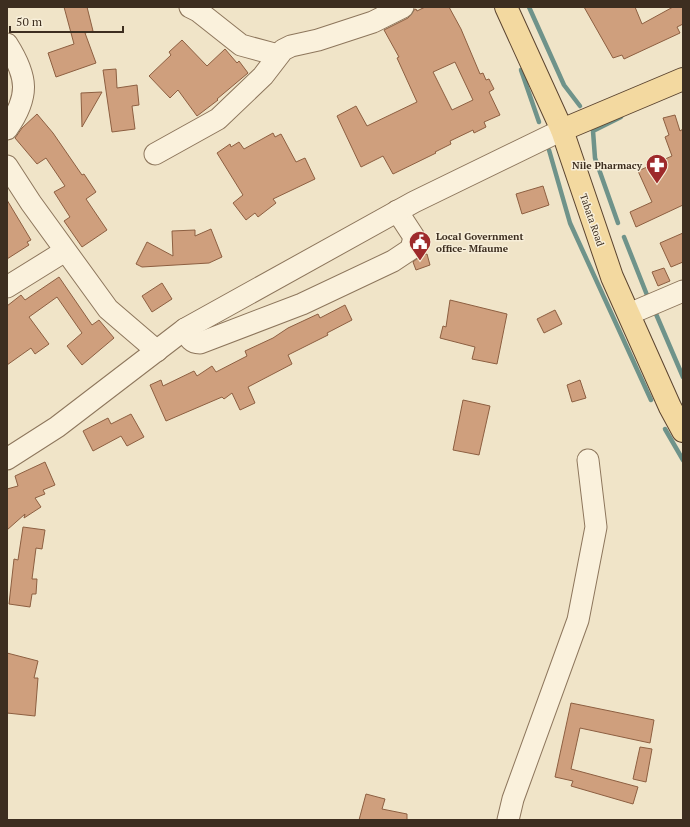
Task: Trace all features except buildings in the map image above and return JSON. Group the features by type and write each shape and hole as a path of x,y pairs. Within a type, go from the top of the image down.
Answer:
{"main road":[{"name":"Tabata Road","path":"506,7 562,130 612,277 670,407 683,431"},
{"path":"562,130 683,79"}],"street":[{"path":"190,7 198,11 241,45 278,55"},
{"path":"155,154 218,119 263,76 278,55 290,46 318,40 373,22 404,7"},
{"path":"7,44 18,61 23,77 23,93 19,111 7,129"},
{"path":"7,459 57,427 185,329 396,211 562,130"},
{"path":"7,166 65,251 108,309 157,351"},
{"path":"185,329 190,341 195,343 204,341 302,304 392,261 411,249 414,237 396,211"},
{"path":"7,287 65,251"},
{"path":"629,314 683,292"},
{"path":"508,820 513,799 578,620 596,527 588,460"}],"waterway":[{"path":"529,7 564,85 580,106"},
{"path":"521,70 539,122"},
{"path":"618,223 595,158 593,131 621,117"},
{"path":"549,150 570,223 651,400"},
{"path":"624,237 647,295"},
{"path":"656,314 683,377"},
{"path":"665,429 683,460"}],"place":[{"name":"Nile Pharmacy","path":"657,184"},
{"name":"Local Government office- Mfaume","path":"420,262"}]}
